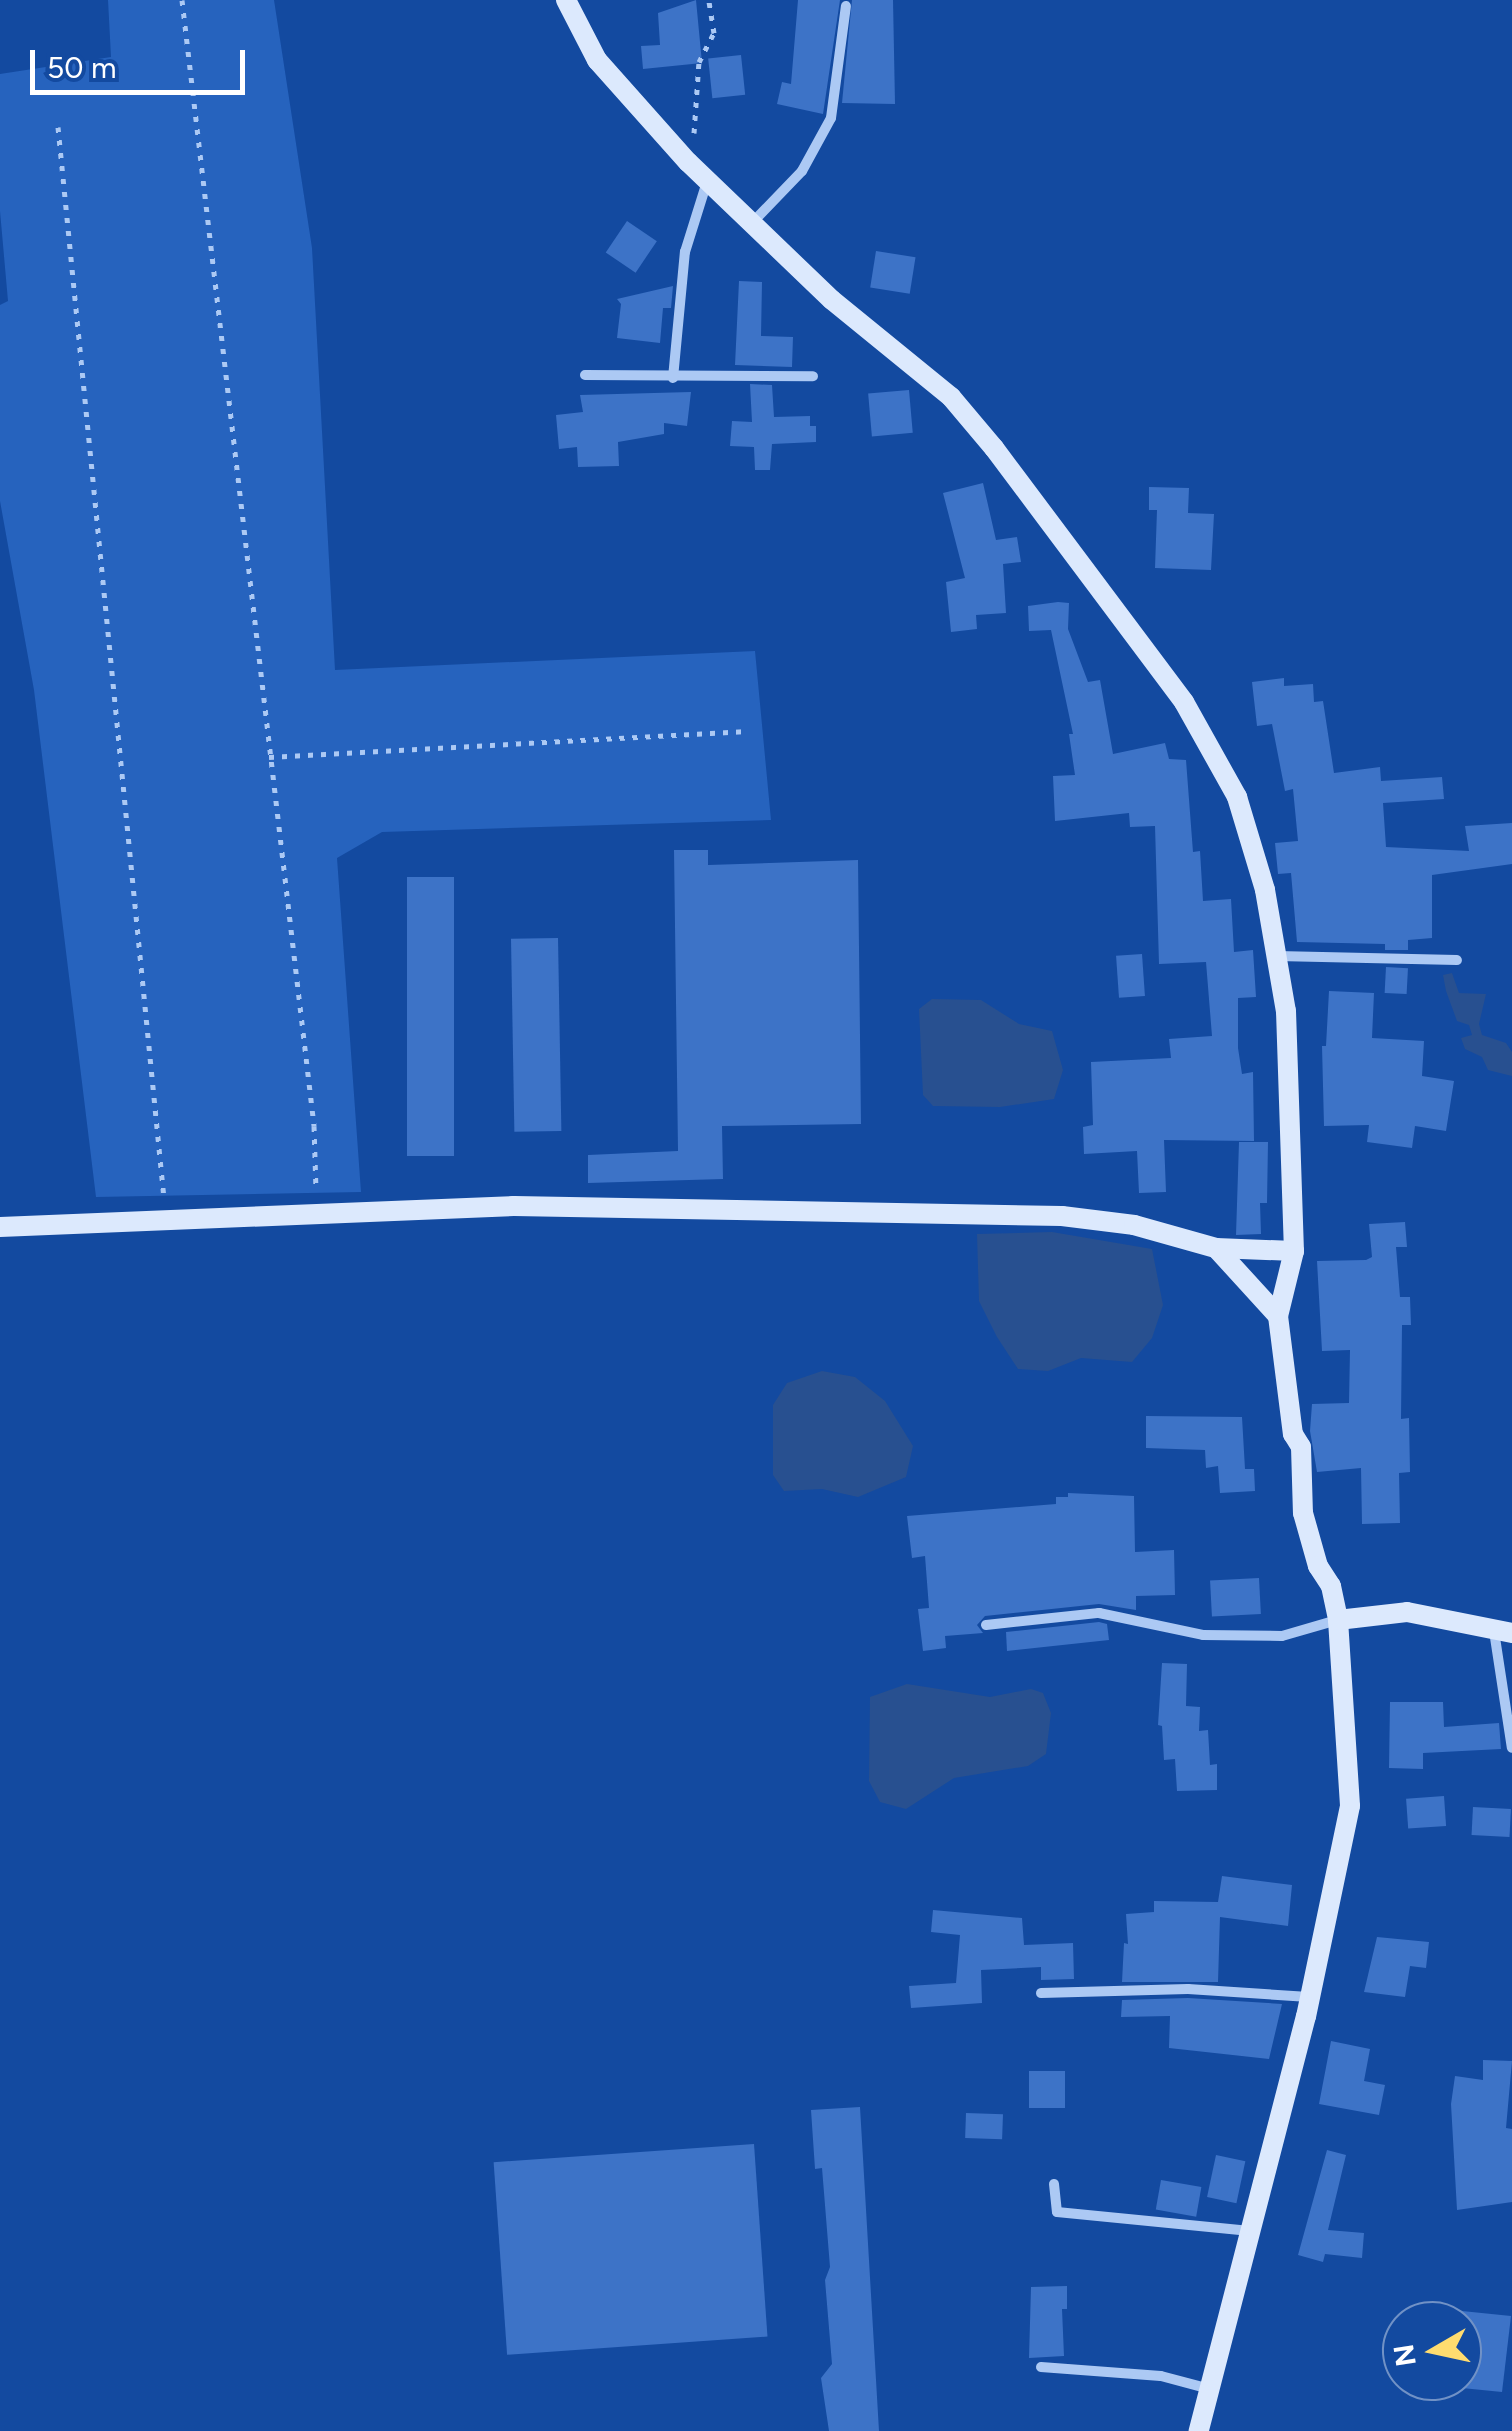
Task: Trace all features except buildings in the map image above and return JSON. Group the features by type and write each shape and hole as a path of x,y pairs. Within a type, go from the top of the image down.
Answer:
{"street":[{"path":"566,0 597,60 688,162 832,300 952,398 1184,702 1237,796 1264,890 1286,1011 1294,1250 1278,1316 1293,1434 1300,1447 1303,1513 1338,1620 1350,1806 1309,1998 1199,2431"},
{"path":"752,223 802,170 831,118 846,6"},
{"path":"673,378 685,252 708,181"},
{"path":"585,375 813,376"},
{"path":"1276,956 1457,960"},
{"path":"0,1227 514,1206 1062,1216 1134,1225 1216,1248 1294,1250"},
{"path":"1216,1248 1278,1316"},
{"path":"986,1625 1098,1613 1203,1636 1282,1636 1338,1620 1408,1612 1503,1632 1512,1748"},
{"path":"1041,1992 1188,1989 1309,1998"},
{"path":"1054,2184 1057,2212 1250,2231"},
{"path":"1041,2368 1146,2374 1210,2389"}],"path":[{"path":"182,0 314,1126 317,1165 309,1216"},
{"path":"688,162 700,106 699,62 714,33 709,0"},
{"path":"58,127 167,1222"},
{"path":"269,757 742,731"}],"shaded area":[{"path":"108,0 274,0 312,248 335,670 755,651 771,820 382,832 337,858 361,1192 96,1197 34,690 0,501 0,305 8,301 0,211 0,74 111,57"},
{"path":"1452,973 1459,993 1486,994 1479,1024 1482,1035 1506,1043 1512,1052 1512,1076 1488,1070 1482,1057 1465,1049 1461,1038 1472,1035 1469,1025 1457,1021 1446,991 1443,975"},
{"path":"932,999 981,1000 1019,1024 1052,1031 1063,1070 1054,1099 1000,1107 933,1106 923,1095 919,1009"},
{"path":"1052,1232 1152,1249 1163,1305 1152,1338 1132,1362 1081,1358 1048,1371 1018,1369 997,1337 979,1301 977,1234"},
{"path":"822,1371 855,1377 885,1401 913,1446 906,1477 858,1497 822,1489 784,1491 773,1475 773,1405 787,1383"},
{"path":"907,1684 990,1697 1031,1689 1043,1693 1051,1713 1046,1754 1028,1766 954,1778 906,1809 880,1802 869,1781 870,1697"}]}
